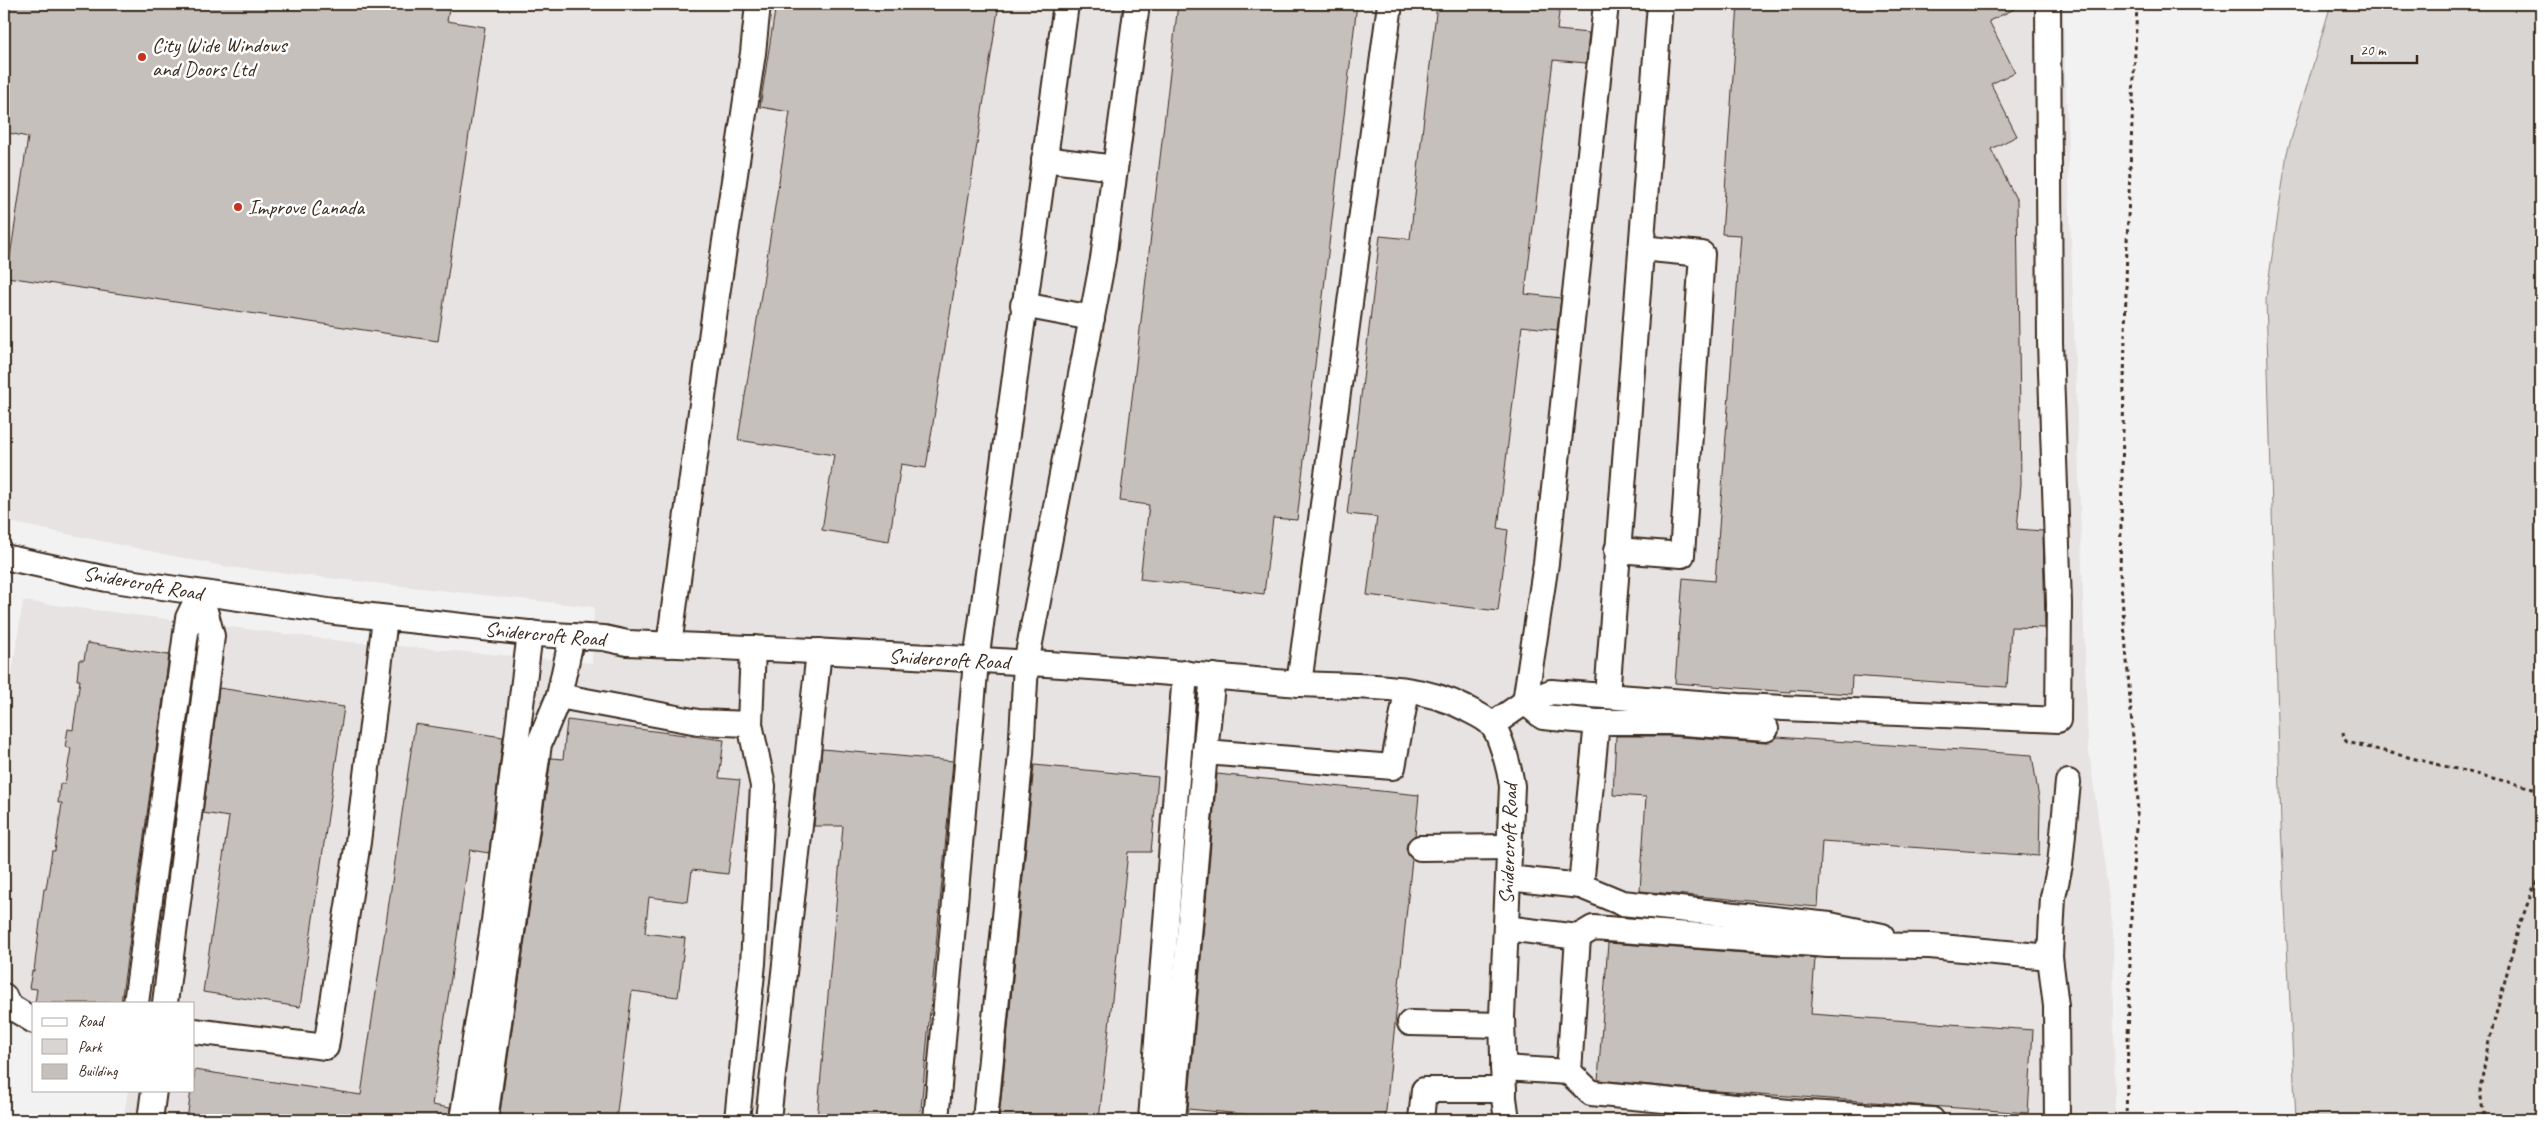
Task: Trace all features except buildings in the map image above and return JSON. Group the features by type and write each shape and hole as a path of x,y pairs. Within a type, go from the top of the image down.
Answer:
{"street":[{"path":"669,645 717,295 753,53 758,4"},
{"path":"936,1120 976,661 1023,305 1066,4"},
{"path":"985,1120 1021,754 1026,664 1092,318 1137,4"},
{"path":"1298,684 1390,4"},
{"path":"1526,702 1546,563 1606,4"},
{"path":"1607,696 1660,4"},
{"path":"1492,724 1526,702 1551,692 1739,706 2058,720 2059,604 2050,342 2048,4"},
{"path":"1044,159 1115,168"},
{"path":"1617,550 1682,555 1702,254 1641,248"},
{"path":"1023,305 1092,318"},
{"name":"Snidercroft Road","path":"4,557 107,578 200,593 385,618 530,634 604,638 627,643 753,648 1185,673 1298,684 1391,687 1441,699 1466,708 1492,724 1509,767 1512,786 1502,1025 1503,1079 1507,1120"},
{"path":"136,1002 188,618 200,593"},
{"path":"165,1002 212,636 200,593"},
{"path":"195,1030 326,1047 358,842 385,618"},
{"path":"462,1120 494,921 530,634"},
{"path":"485,1120 539,744 559,696 572,636"},
{"path":"737,1120 753,963 763,786 750,724 753,648"},
{"path":"768,1120 819,652"},
{"path":"1151,1120 1185,673"},
{"path":"1172,1120 1213,676"},
{"path":"1205,752 1393,767 1407,691"},
{"path":"559,696 698,722 750,724"},
{"path":"1526,702 1543,717 1598,722 1669,722 1766,729"},
{"path":"1581,886 1598,722"},
{"path":"2057,1120 2056,1006 2050,957 2053,897 2060,865 2068,782"},
{"path":"1420,848 1509,847"},
{"path":"1508,878 1581,886 1622,903 1830,924 1930,946"},
{"path":"1506,928 1578,937 1593,928 1828,945 1930,946 2050,957"},
{"path":"1569,1072 1578,937"},
{"path":"4,996 8,1005 32,1020"},
{"path":"1410,1023 1502,1025"},
{"path":"1421,1120 1424,1090 1569,1072 1591,1093 1789,1112 1932,1120"},
{"path":"150,1120 154,1092"}],"path":[{"path":"2126,1120 2132,892 2138,801 2120,572 2127,242 2137,4"},
{"path":"2343,732 2345,741 2541,790"},
{"path":"2500,1120 2483,1113 2480,1089 2489,1040 2519,927 2533,890 2541,877"}],"shaded area":[{"path":"4,4 2063,4 2088,744 2113,928 2115,1120 123,1120 128,1092 195,1092 195,1002 32,1002 32,1031 4,1020 4,724 23,601 341,641 592,663 594,607 227,567 4,521"}],"green space":[{"path":"2331,4 2541,4 2541,1120 2296,1120 2281,826 2266,298 2287,153"}],"place":[{"name":"City Wide Windows and Doors Ltd","path":"142,57"},
{"name":"Improve Canada","path":"238,207"}]}
